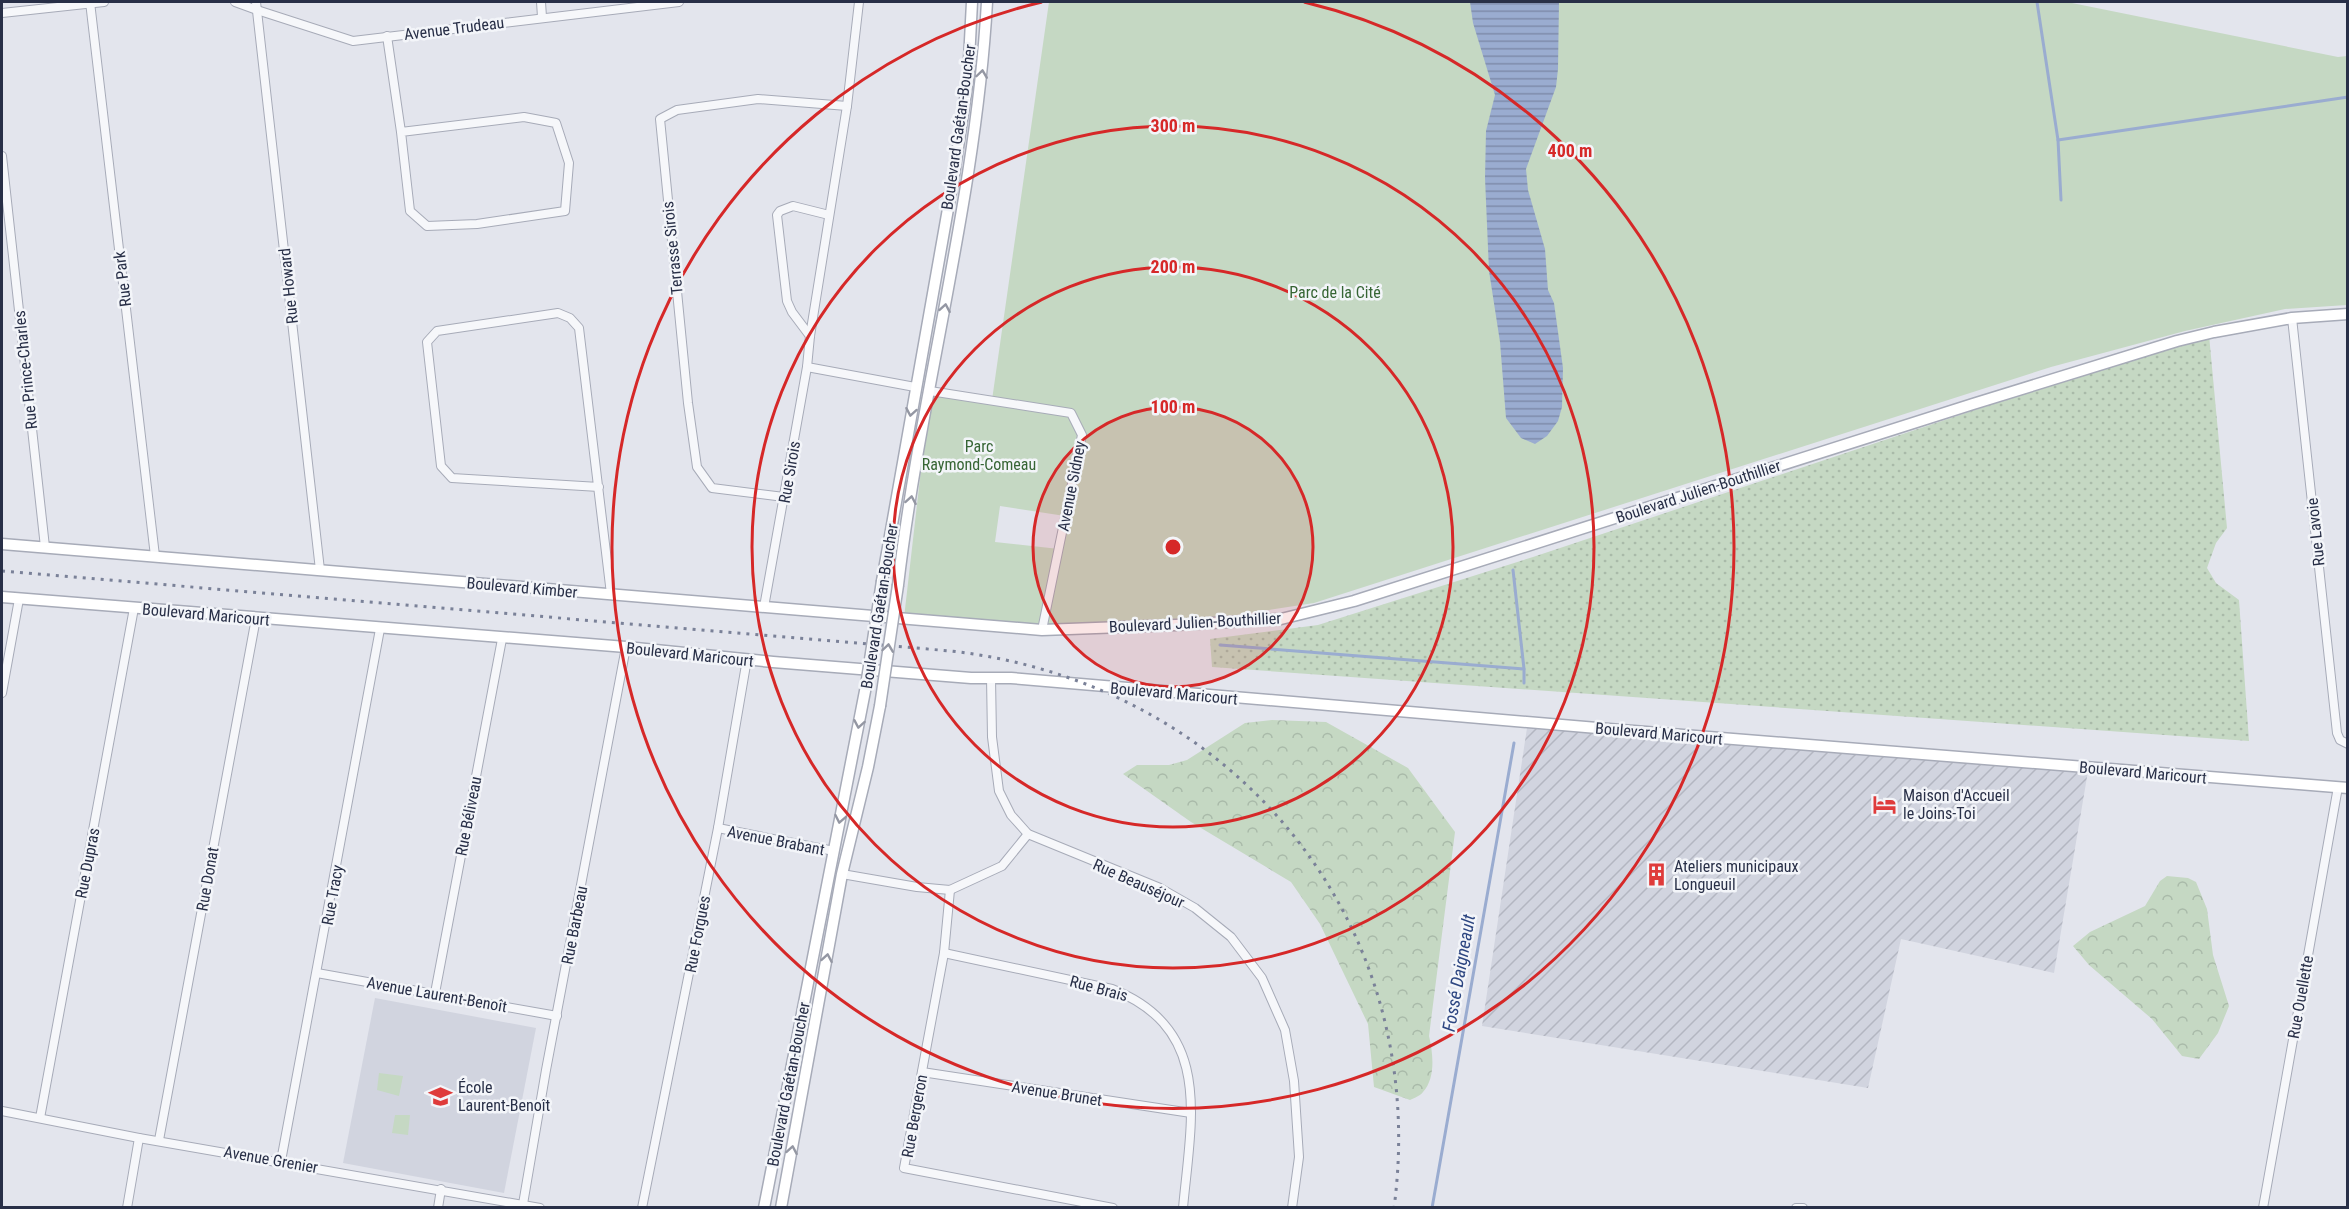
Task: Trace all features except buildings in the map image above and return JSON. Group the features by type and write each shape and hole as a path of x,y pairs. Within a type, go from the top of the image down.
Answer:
{"street":[{"name":"Rue Park","path":"90,2 155,556"},
{"path":"2,13 104,2"},
{"name":"Avenue Trudeau","path":"235,2 353,40 644,3 679,2"},
{"name":"Rue Howard","path":"256,2 320,570"},
{"path":"541,2 542,17"},
{"name":"Rue Sirois","path":"764,607 807,367 847,106 859,2"},
{"name":"Boulevard Gaétan-Boucher","path":"764,1208 852,762 915,387 962,126 972,2"},
{"name":"Boulevard Gaétan-Boucher","path":"782,1208 842,874 880,706 901,558 964,196 984,62 987,2"},
{"path":"387,36 410,211 427,226 477,224 565,211 569,163 556,123 524,117 401,132"},
{"name":"Terrasse Sirois","path":"784,497 712,488 697,467 688,403 660,119 677,110 758,99 847,106"},
{"name":"Rue Prince-Charles","path":"2,156 45,547"},
{"path":"810,336 792,312 787,301 777,215 780,211 792,206 829,215"},
{"path":"599,487 452,478 441,466 427,342 437,331 558,313 570,318 579,328 599,487 611,594"},
{"name":"Boulevard Julien-Bouthillier","path":"1042,630 1281,619 1354,601 1962,407 2178,341 2292,318 2348,314"},
{"name":"Rue Lavoie","path":"2292,318 2337,733 2346,744"},
{"path":"807,367 915,387"},
{"name":"Avenue Sidney","path":"930,390 1071,413 1082,435 1042,630"},
{"name":"Boulevard Kimber","path":"2,544 1042,630"},
{"name":"Boulevard Maricourt","path":"2,597 2343,787"},
{"path":"2,693 19,599"},
{"name":"Rue Dupras","path":"40,1118 134,608"},
{"name":"Rue Donat","path":"159,1140 256,618"},
{"name":"Rue Tracy","path":"281,1161 380,629"},
{"name":"Rue Béliveau","path":"435,993 502,639"},
{"name":"Rue Barbeau","path":"523,1204 626,647"},
{"name":"Rue Forgues","path":"642,1208 718,828 747,659"},
{"name":"Rue Beauséjour","path":"991,678 992,737 999,790 1011,815 1028,834 1160,888 1195,908 1231,937 1262,978 1285,1030 1294,1081 1299,1156 1292,1208"},
{"name":"Rue Ouellette","path":"2263,1208 2343,787"},
{"name":"Avenue Brabant","path":"718,828 834,851"},
{"name":"Avenue Brabant","path":"842,874 917,887 950,890 1002,866 1028,834"},
{"name":"Rue Bergeron","path":"950,890 944,953 904,1168 1113,1208"},
{"name":"Rue Brais","path":"944,953 1112,989 1134,997 1155,1012 1171,1030 1182,1053 1190,1083 1191,1113 1183,1208"},
{"name":"Avenue Laurent-Benoît","path":"317,973 557,1016"},
{"name":"Avenue Brunet","path":"922,1072 1191,1113"},
{"name":"Avenue Grenier","path":"2,1111 139,1138 539,1207"},
{"path":"127,1208 139,1138"},
{"path":"438,1208 441,1189"}],"shaded area":[{"path":"1527,728 2088,771 2054,973 1901,939 1868,1088 1482,1026"},
{"name":"École Laurent-Benoît","path":"375,998 536,1028 504,1193 343,1163"}],"green space":[{"name":"Parc de la Cité","path":"1049,2 2067,2 2338,57 2347,56 2347,305 2285,309 2185,331 2051,367 1314,603 1230,616 1045,626 1059,549 1042,630 904,618 930,391 992,400","holes":["1000,506 1065,516 1059,549 995,542"]},
{"path":"2209,335 2227,528 2216,543 2207,568 2216,583 2239,600 2249,741 1212,667 1210,639 1318,625 1533,557 1990,405"},
{"path":"1272,720 1326,722 1408,768 1455,832 1429,1036 1432,1073 1423,1092 1410,1100 1374,1087 1368,1024 1320,924 1291,882 1191,822 1123,774 1137,765 1169,765 1187,760 1245,723"},
{"path":"2167,876 2188,878 2196,882 2207,909 2213,955 2229,1006 2218,1033 2199,1059 2182,1056 2152,1019 2089,965 2073,946 2090,932 2145,906 2160,881"},
{"path":"379,1073 403,1076 399,1096 377,1090"},
{"path":"395,1115 410,1115 408,1135 392,1133"}],"water":[{"path":"1470,2 1559,2 1556,87 1526,169 1528,190 1545,249 1548,290 1554,303 1563,368 1562,407 1558,421 1547,436 1535,444 1521,438 1506,418 1500,342 1489,271 1485,178 1486,131 1495,95 1473,23"}],"waterway":[{"path":"2037,2 2058,140 2061,200"},
{"path":"2058,140 2348,97"},
{"path":"1513,570 1524,669"},
{"name":"Fossé Daigneault","path":"1220,645 1524,669 1524,683"},
{"name":"Fossé Daigneault","path":"1432,1208 1514,743"}],"railway":[{"path":"2,571 951,651 1053,672 1145,711 1225,766 1292,834 1345,915 1380,1005 1397,1103 1394,1208"}],"place":[{"name":"Maison d'Accueil le Joins-Toi","path":"1885,804"},
{"name":"Ateliers municipaux Longueuil","path":"1656,875"},
{"name":"École Laurent-Benoît","path":"440,1096"}],"park label":[{"name":"Parc Raymond-Comeau","path":"979,455"}]}
